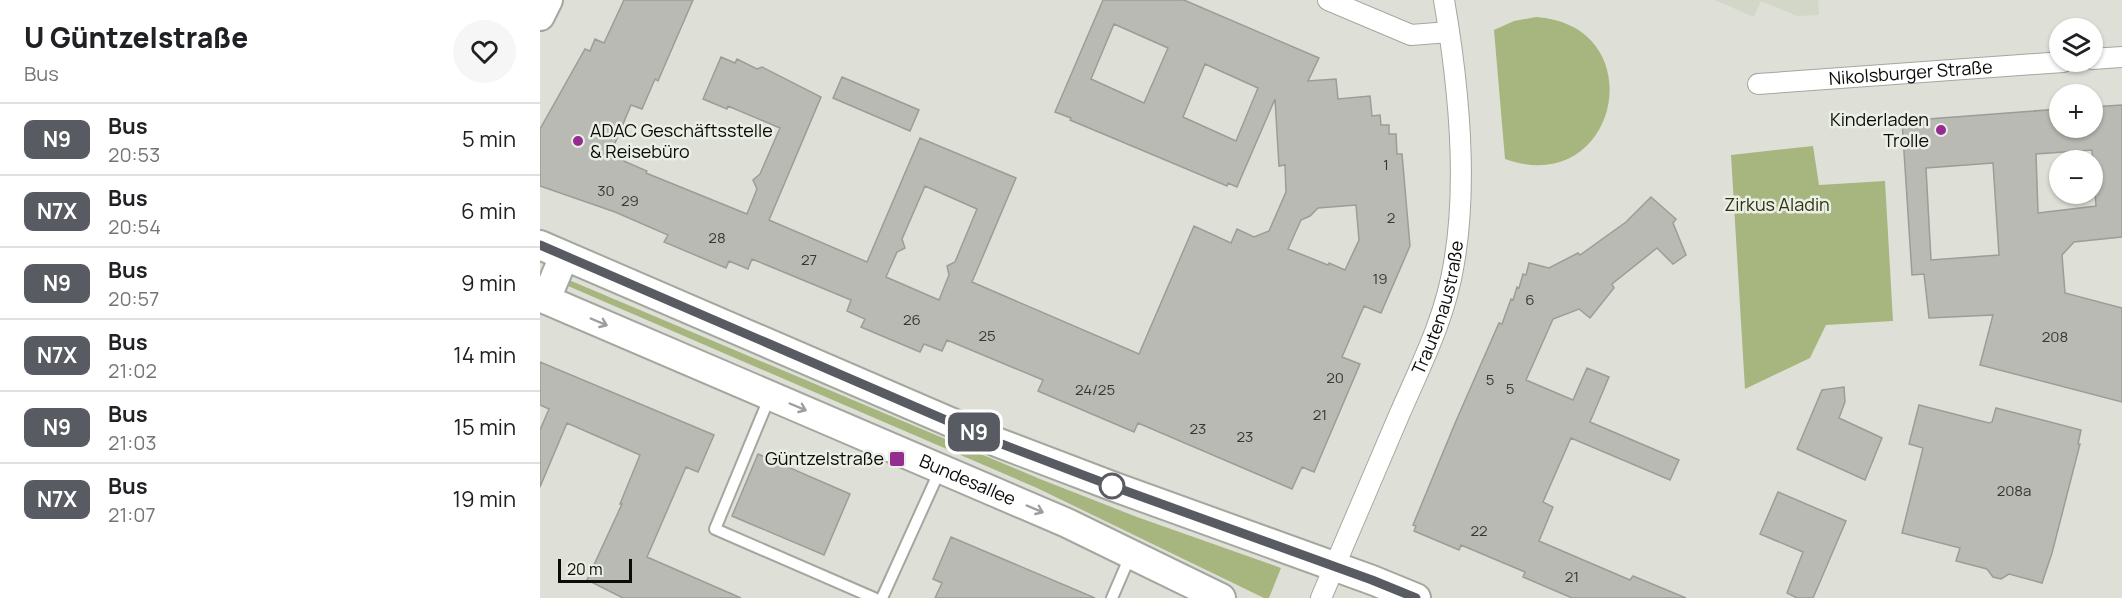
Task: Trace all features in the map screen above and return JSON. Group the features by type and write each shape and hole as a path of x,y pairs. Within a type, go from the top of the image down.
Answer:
{"main road":[{"path":"540,15 548,0"},
{"name":"Bundesallee","path":"1221,598 1132,553 940,468 543,298 552,251 999,443 1416,598"}],"street":[{"path":"1328,0 1411,35 1449,32"},
{"name":"Trautenaustraße","path":"1322,598 1426,354 1448,294 1454,265 1460,212 1458,117 1444,0"},
{"path":"2103,58 2122,57"},
{"name":"Nikolsburger Straße","path":"1758,84 2049,63"}],"lane":[{"path":"770,395 715,529 874,598"},
{"path":"882,598 940,468"},
{"path":"1112,598 1132,553"}],"shaded area":[{"path":"1715,0 1818,0 1819,15 1797,16 1761,1 1754,17"}],"green space":[{"path":"1536,17 1574,27 1597,48 1609,76 1608,106 1596,134 1575,155 1544,165 1505,159 1494,30 1514,21"},
{"name":"Zirkus Aladin","path":"1813,146 1819,185 1885,181 1893,321 1826,325 1810,358 1745,389 1731,155"},
{"path":"569,280 1040,479 1137,517 1281,568 1269,598 1264,598 1037,488 567,286"}],"building":[{"path":"624,0 693,0 658,81 655,79 642,109 631,105 610,155 647,171 646,173 747,214 757,189 753,180 760,174 780,128 728,106 727,109 703,99 721,57 735,63 737,59 757,69 762,67 821,97 769,220 867,262 920,138 1016,178 972,282 1139,354 1194,226 1231,243 1237,229 1254,237 1269,231 1286,192 1285,165 1279,166 1275,99 1237,187 1228,183 1227,186 1055,112 1103,0 1184,0 1319,58 1308,81 1336,79 1338,99 1370,96 1372,116 1380,115 1381,125 1389,125 1389,134 1396,134 1397,154 1402,154 1410,246 1381,313 1364,306 1342,357 1360,364 1314,472 1302,467 1292,489 1138,423 1134,432 1038,391 1043,380 947,340 942,351 924,344 920,352 861,327 865,319 847,311 851,300 752,259 748,269 729,261 726,268 664,242 668,235 615,212 540,186 540,129 585,49 590,51 595,39 604,43","holes":["1114,24 1168,48 1144,103 1091,79","1205,64 1258,88 1236,141 1183,117","925,186 977,209 955,262 947,266 949,275 939,300 886,277 897,252 905,248 902,239","1356,205 1359,240 1345,270 1288,249 1301,220 1310,216 1318,208"]},
{"path":"842,77 919,110 910,131 833,98"},
{"path":"2122,105 2122,237 2074,242 2062,255 2065,293 2122,308 2122,402 1980,365 1993,315 1929,318 1924,274 1912,275 1902,121 2049,110 2049,138 2103,138 2103,106","holes":["1993,163 1999,255 1931,260 1926,168"]},
{"path":"1651,197 1676,219 1673,223 1686,255 1673,264 1657,248 1612,284 1614,288 1590,318 1579,309 1553,319 1526,380 1573,400 1587,368 1609,377 1590,422 1679,460 1670,480 1571,438 1543,502 1553,507 1539,541 1630,580 1633,576 1686,598 1572,598 1523,577 1525,572 1461,545 1459,550 1414,531 1416,526 1413,525 1456,421 1499,323 1502,324 1523,274 1526,275 1529,263 1549,268 1578,253 1580,255 1626,222"},
{"path":"540,362 714,435 698,472 686,467 647,557 741,598 623,598 587,580 622,504 620,504 640,455 567,423 540,487 540,430 549,409 540,405"},
{"path":"1844,387 1845,402 1839,418 1882,438 1865,480 1797,449 1822,390"},
{"path":"1919,405 1989,423 1992,422 1996,408 2081,430 2078,444 2080,444 2042,583 2009,574 2001,579 1993,577 1987,569 1956,561 1960,548 1902,533 1923,448 1909,444"},
{"path":"758,454 850,494 824,555 732,516"},
{"path":"1778,492 1846,521 1813,598 1797,598 1787,593 1803,552 1760,534"},
{"path":"951,537 1095,598 935,598 942,583 933,579"}],"bus line":[{"name":"N9","path":"540,245 999,443 1416,598"}],"place":[{"name":"Kinderladen Trolle","path":"1941,130"},
{"name":"ADAC Geschäftsstelle & Reisebüro","path":"578,141"},
{"name":"Güntzelstraße","path":"897,459"}]}
